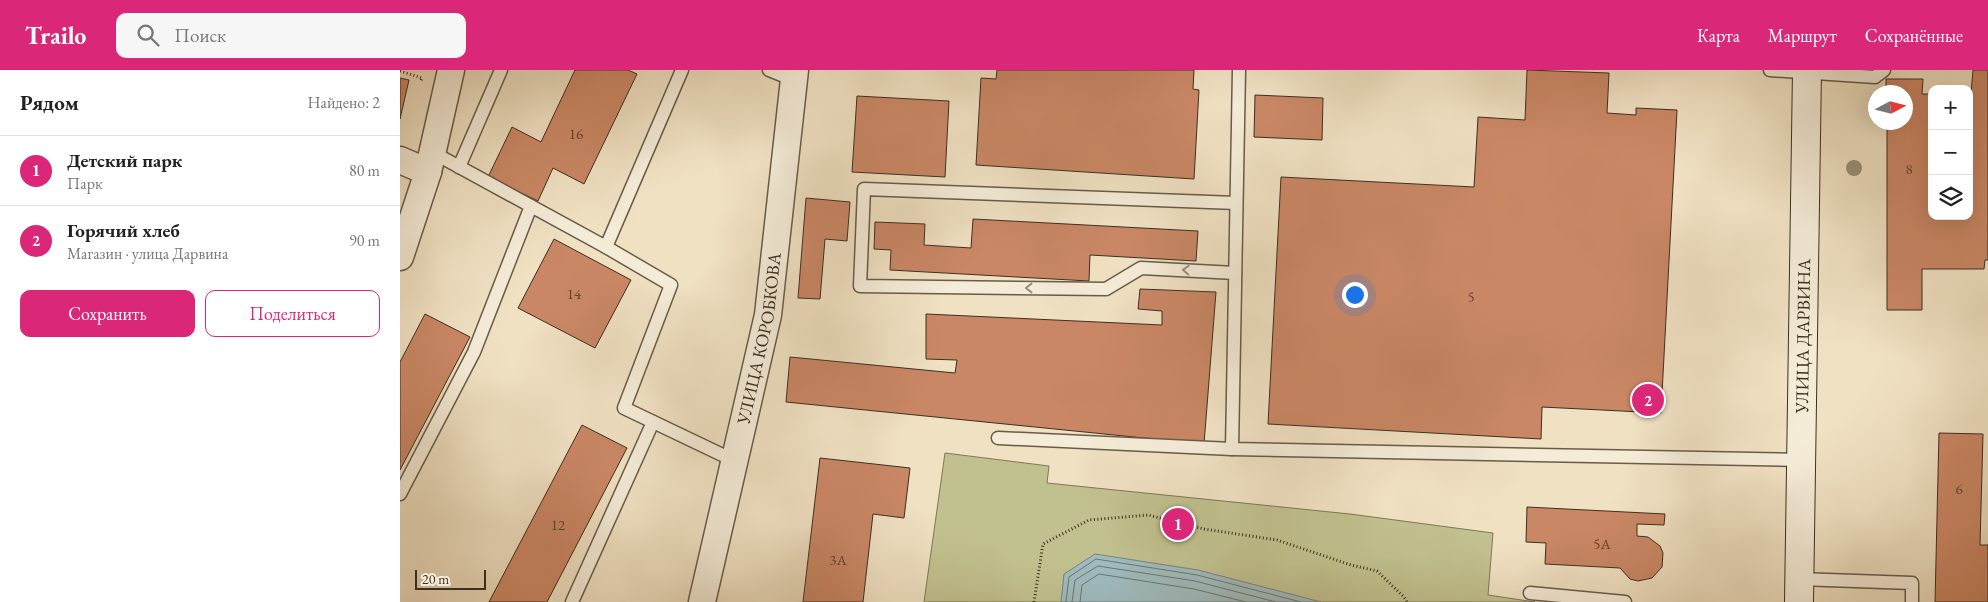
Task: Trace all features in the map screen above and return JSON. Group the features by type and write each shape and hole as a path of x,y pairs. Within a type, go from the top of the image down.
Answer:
{"main road":[{"name":"УЛИЦА ДАРВИНА","path":"1799,590 1807,71"}],"street":[{"path":"400,257 430,162 451,70"},
{"name":"УЛИЦА КОРОБКОВА","path":"702,602 768,315 794,75"},
{"path":"400,160 430,162"}],"lane":[{"path":"459,167 501,70"},
{"path":"606,247 682,70"},
{"path":"769,70 794,75"},
{"path":"1232,449 1239,70"},
{"path":"1770,70 1875,77 1884,70"},
{"path":"430,162 459,167 606,247 671,285 624,408 735,460"},
{"path":"1235,273 1141,268 1106,289 860,286 864,189 1236,203"},
{"path":"400,494 474,352 531,206"},
{"path":"572,602 654,422"},
{"path":"998,438 1232,449 1802,460"},
{"path":"711,564 712,602"},
{"path":"1799,590 1912,583 1912,602"},
{"path":"1530,593 1625,602"}],"path":[{"path":"400,71 422,78 420,87"},
{"path":"1034,602 1043,544 1089,520 1148,515 1204,529 1277,540 1350,565 1377,571 1404,597 1406,602"}],"green space":[{"path":"945,453 1049,466 1047,483 1350,514 1493,533 1488,595 1535,602 924,602"}],"water":[{"path":"1095,554 1198,570 1321,602 1061,602 1064,574"}],"building":[{"path":"575,70 628,70 637,74 584,184 553,168 538,201 488,177 512,127 541,142"},
{"path":"997,70 1194,70 1193,89 1199,90 1194,179 976,165 981,78 996,79"},
{"path":"1527,70 1609,73 1607,113 1636,115 1636,108 1677,110 1661,413 1542,407 1541,439 1268,424 1281,177 1474,187 1478,117 1525,120"},
{"path":"1973,70 1988,70 1988,260 1985,260 1984,269 1922,269 1922,310 1887,310 1887,130 1913,130 1913,85 1886,85 1886,79 1923,79 1922,94 1928,94 1928,220 1973,220"},
{"path":"400,78 409,80 400,119"},
{"path":"1255,95 1323,98 1322,140 1254,137"},
{"path":"857,96 949,101 945,177 852,172"},
{"path":"806,198 850,202 847,241 825,239 820,299 798,298"},
{"path":"973,219 1198,231 1196,261 1090,255 1089,281 890,270 891,250 874,249 875,222 925,224 924,245 971,248"},
{"path":"554,239 631,280 595,348 518,308"},
{"path":"1140,289 1216,292 1204,444 786,402 790,357 955,373 957,360 926,359 926,314 1162,325 1162,311 1138,309"},
{"path":"425,314 470,337 400,470 400,362"},
{"path":"582,425 627,448 547,602 489,602"},
{"path":"1939,433 1983,434 1980,545 1988,545 1988,602 1935,602"},
{"path":"820,458 910,468 904,518 873,514 863,602 803,602"},
{"path":"1527,507 1665,514 1664,525 1637,524 1637,536 1648,537 1660,546 1663,553 1662,567 1652,578 1638,581 1630,579 1620,568 1545,564 1546,543 1526,542"}],"place":[{"name":"Горячий хлеб","path":"1648,400"},
{"name":"Детский парк","path":"1178,524"}]}
